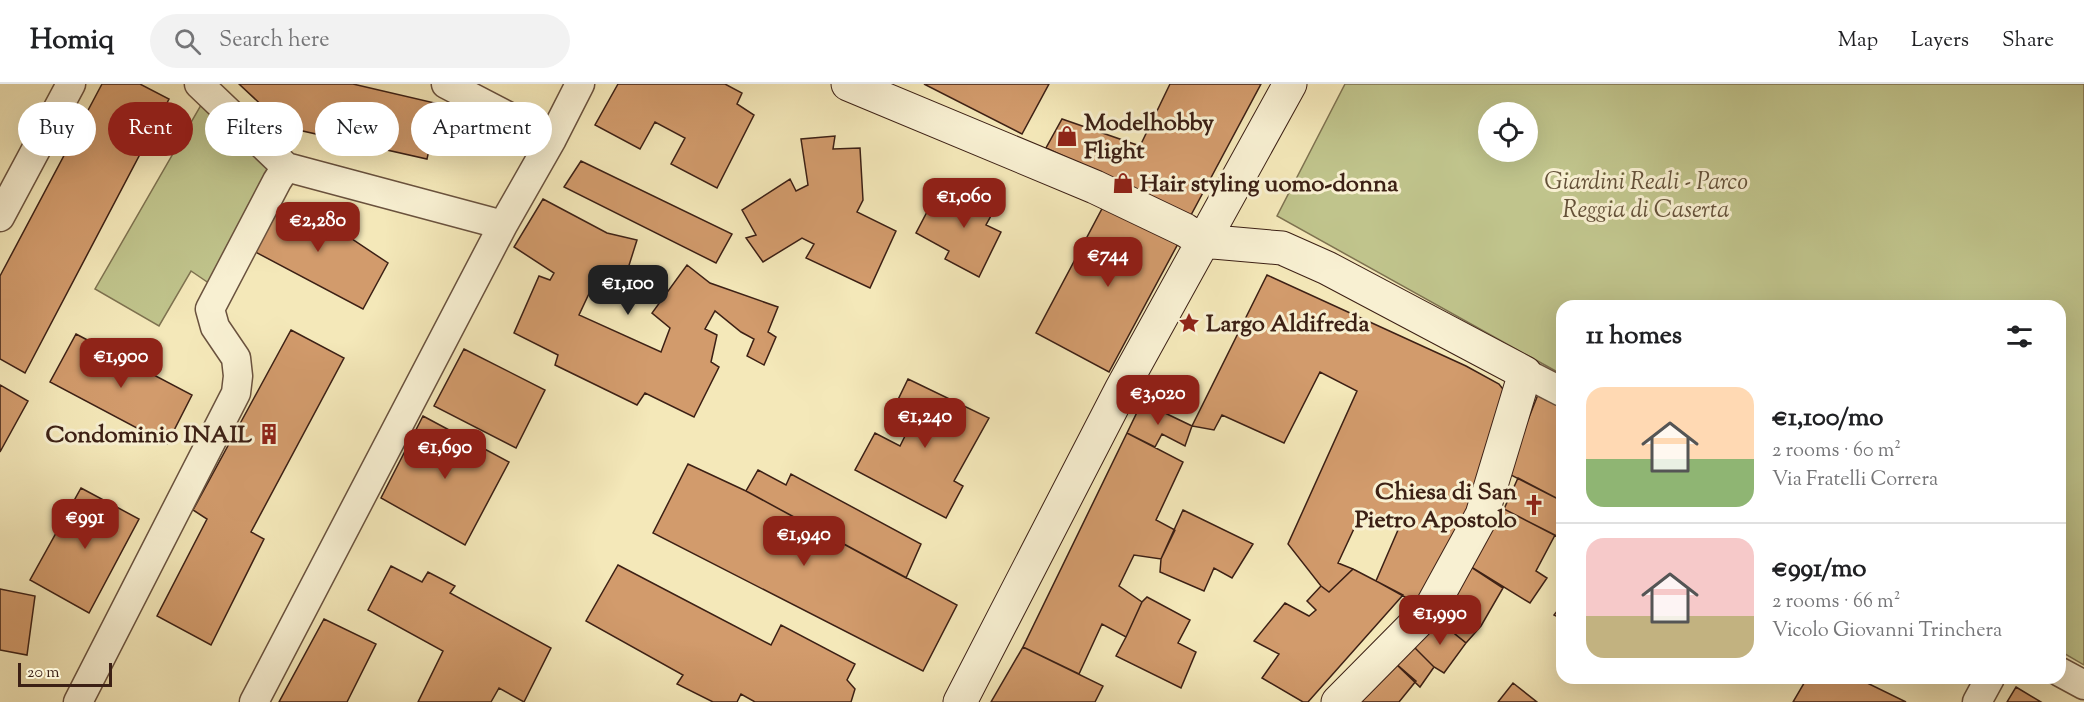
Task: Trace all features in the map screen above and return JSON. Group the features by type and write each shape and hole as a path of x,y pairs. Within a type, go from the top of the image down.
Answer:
{"street":[{"path":"0,217 71,84"},
{"path":"199,84 286,167 503,225"},
{"path":"446,84 481,102"},
{"path":"552,139 580,84"},
{"path":"848,84 1095,187 1185,230 1202,241 1282,248 1328,268 1556,389"},
{"path":"960,702 1120,390 1290,84"},
{"path":"254,702 503,225 542,156"},
{"path":"78,702 236,393 238,376 236,358 215,327 210,309 286,167"},
{"path":"1338,702 1431,608 1482,515 1525,373"},
{"path":"2066,675 2084,685"},
{"path":"1977,702 1987,684"}],"green space":[{"name":"Giardini Reali - Parco Reggia di Caserta","path":"1345,84 2084,84 2084,665 2066,654 2066,300 1556,300 1556,371 1277,216"},
{"path":"208,93 217,102 205,102 205,156 274,156 286,167 219,290 191,271 159,326 95,289 172,156 193,156 193,119"}],"building":[{"path":"102,84 140,84 169,99 167,102 108,102 108,156 139,156 25,373 0,359 0,276 64,156 96,156 96,102 92,102"},
{"path":"239,84 353,84 430,102 411,102 411,155 399,153 399,102 315,102 315,134 303,131 303,102 258,102"},
{"path":"618,84 725,84 742,93 737,104 754,115 717,188 671,164 685,138 655,122 640,149 595,125"},
{"path":"924,84 1049,84 1022,134"},
{"path":"1170,84 1261,84 1191,215 1046,148 1062,119 1140,146"},
{"path":"835,136 833,149 860,148 863,200 857,212 896,231 870,288 806,258 814,244 802,238 763,262 746,238 756,235 742,210 790,179 796,191 808,185 801,139"},
{"path":"581,161 732,234 716,263 564,187"},
{"path":"960,183 998,203 986,225 1001,232 979,277 945,259 949,251 916,233 928,210 939,216"},
{"path":"543,199 607,233 637,240 619,297 594,283 579,315 661,352 670,328 652,313 687,265 710,283 778,307 768,332 776,337 764,365 747,356 754,339 741,332 715,311 705,329 717,335 711,362 719,367 694,417 645,393 637,405 555,365 558,355 514,333 539,276 550,280 554,273 514,247"},
{"path":"271,201 325,221 388,263 363,309 246,247"},
{"path":"1104,205 1180,240 1109,372 1036,333"},
{"path":"1267,275 1466,366 1499,384 1510,398 1473,509 1421,606 1376,581 1398,530 1359,518 1338,563 1353,569 1329,592 1321,586 1288,544 1357,391 1320,372 1284,443 1222,415 1214,430 1192,426"},
{"name":"Condominio INAIL","path":"291,330 344,358 251,532 264,539 211,645 157,616 207,519 193,510"},
{"path":"76,334 192,395 167,444 50,382"},
{"path":"464,349 545,390 516,448 434,406"},
{"path":"908,379 989,418 954,481 963,486 946,518 855,470 875,433 900,446 913,420 893,410"},
{"path":"0,385 28,401 0,452"},
{"path":"1539,392 1556,402 1556,498 1507,473"},
{"path":"1142,402 1192,426 1185,446 1162,434 1155,447 1127,433"},
{"path":"423,416 509,462 465,545 381,498"},
{"path":"1127,433 1183,462 1156,520 1175,530 1161,559 1134,555 1119,586 1142,602 1126,637 1102,624 1079,674 1023,647"},
{"path":"688,464 746,491 957,605 923,671 653,533"},
{"path":"758,470 786,485 791,474 921,544 906,578 746,491"},
{"name":"Chiesa di San Pietro Apostolo","path":"1518,478 1556,498 1556,536 1504,509"},
{"path":"81,488 139,519 89,613 30,580"},
{"path":"1496,505 1555,535 1536,571 1547,578 1530,603 1468,565"},
{"path":"1183,510 1253,544 1232,578 1214,568 1204,591 1160,572 1161,559"},
{"path":"618,565 771,645 781,625 855,664 847,680 855,689 851,702 755,702 741,694 737,702 713,702 677,684 683,675 586,621"},
{"path":"1468,565 1503,588 1481,626 1466,643 1434,617"},
{"path":"391,566 422,582 428,572 455,586 450,593 551,648 524,702 499,688 491,702 418,702 443,651 368,610"},
{"path":"1353,569 1403,595 1308,702 1303,702 1262,678 1279,654 1254,641 1285,603 1309,616 1316,610 1307,601 1321,586 1329,592"},
{"path":"0,589 35,596 27,655 0,650"},
{"path":"1147,597 1190,620 1178,643 1196,652 1181,688 1116,656 1142,602"},
{"path":"1434,617 1466,643 1444,673 1434,667 1415,648"},
{"path":"324,619 376,644 347,702 279,702"},
{"path":"1023,647 1103,686 1095,702 991,702"},
{"path":"1415,648 1434,667 1420,687 1394,662"},
{"path":"1394,662 1416,681 1399,702 1356,702"},
{"path":"1513,683 1537,702 1498,702"},
{"path":"1804,684 1869,684 1906,702 1793,702"},
{"path":"2016,687 2041,702 2007,702"}],"place":[{"name":"Modelhobby Flight","path":"1067,136"},
{"name":"Hair styling uomo-donna","path":"1123,183"},
{"name":"Largo Aldifreda","path":"1189,323"},
{"name":"Condominio INAIL","path":"269,434"},
{"name":"Chiesa di San Pietro Apostolo","path":"1534,505"}]}
